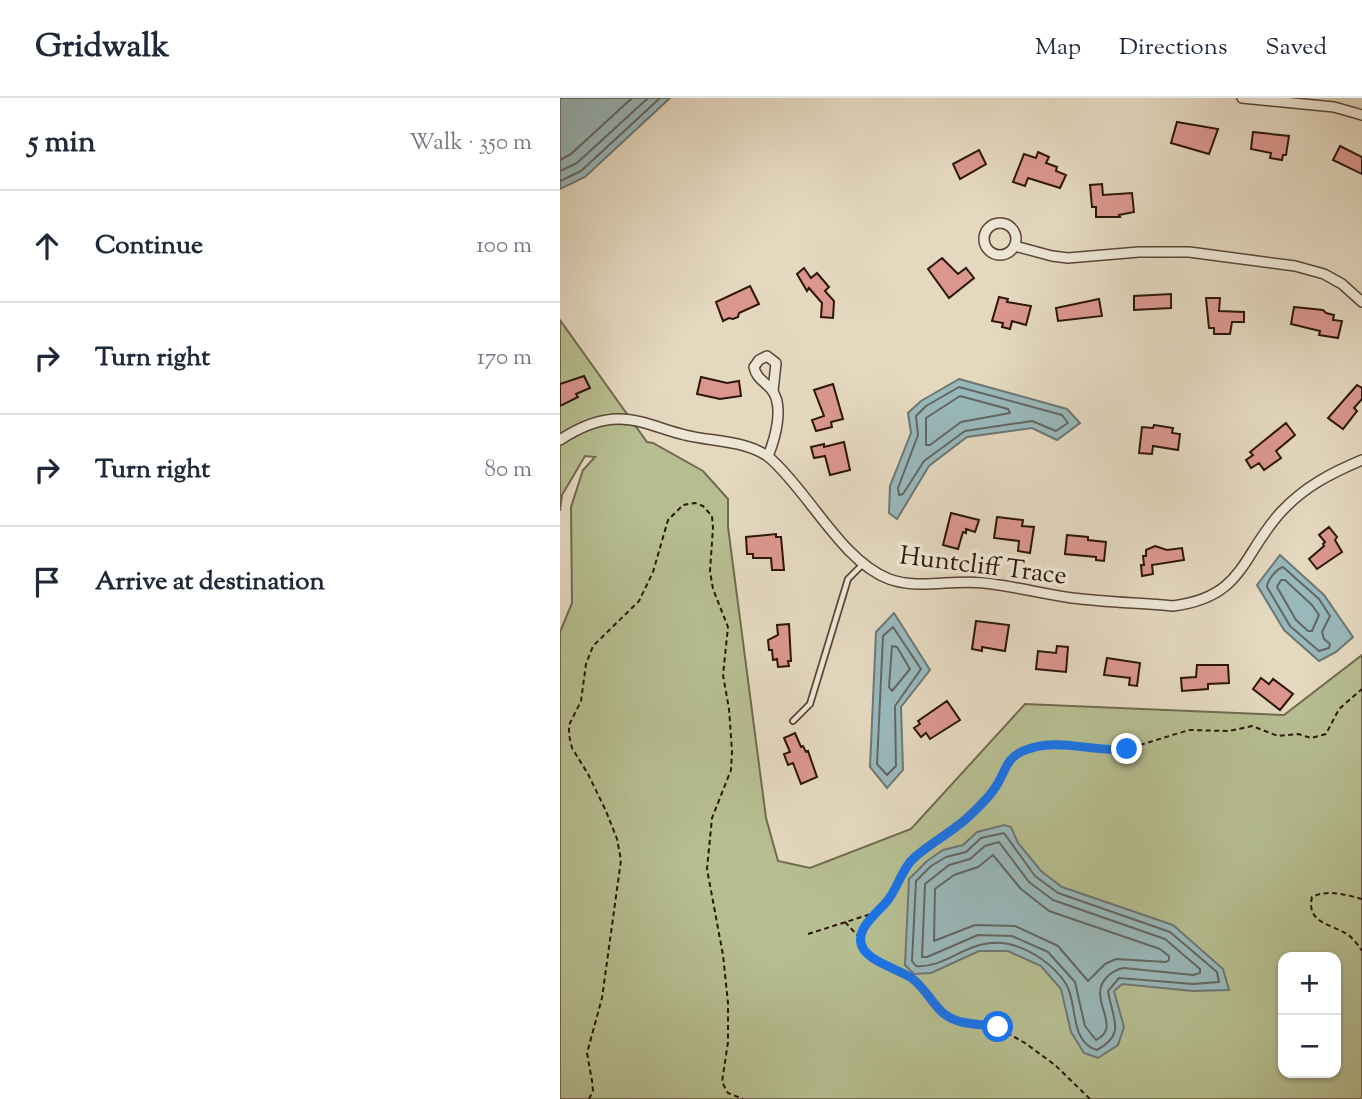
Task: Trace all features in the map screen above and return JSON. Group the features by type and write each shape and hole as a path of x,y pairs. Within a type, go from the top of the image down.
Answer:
{"street":[{"path":"1242,98 1334,107 1362,115"},
{"path":"1015,246 1068,258 1139,252 1189,253 1296,266 1324,274 1342,284 1362,302"},
{"path":"768,456 777,424 773,391"},
{"name":"Huntcliff Trace","path":"560,440 576,429 596,422 618,419 641,422 686,436 731,443 768,456 796,484 852,555 888,578 908,583 983,583 1073,598 1172,606 1188,604 1221,592 1243,569 1278,515 1293,499 1322,479 1362,460"}],"lane":[{"path":"793,721 810,704 848,579 863,564"}],"path":[{"path":"589,1099 593,1081 587,1053 602,998 621,860 617,839 606,811 572,748 569,725 581,701 586,664 593,646 639,601 653,572 668,520 683,505 690,503 703,506 712,516 710,571 713,589 729,627 723,675 732,751 730,770 712,818 707,869 723,955 728,1003 728,1042 722,1082 728,1093 743,1099"},
{"path":"861,939 867,923 892,895 906,866 914,857 966,819 998,785 1012,756 1020,752 1050,743 1118,750 1189,730 1229,731 1252,726 1278,736 1298,734 1311,738 1326,734 1339,709 1362,689"},
{"path":"1362,899 1326,893 1312,897 1311,901 1315,917 1321,923 1350,936 1362,951"},
{"path":"808,934 878,911"},
{"path":"845,922 861,939 864,950 912,978 944,1014 969,1024 998,1027 1055,1065 1090,1099"}],"green space":[{"path":"560,320 647,442 703,471 728,499 728,527 766,818 778,861 810,868 911,829 1025,704 1284,715 1362,655 1362,1099 560,1099 560,632 572,603 571,507 583,470 595,457 585,456 562,495 560,511"}],"water":[{"path":"560,98 670,98 585,177 560,189"},
{"path":"959,379 1067,409 1080,423 1057,440 1032,428 967,437 929,466 897,519 889,513 890,486 911,433 908,413 921,401"},
{"path":"1280,555 1324,595 1353,637 1336,652 1319,661 1284,630 1257,585"},
{"path":"894,613 930,670 901,707 903,770 887,788 870,767 876,632"},
{"path":"1004,825 1011,827 1018,843 1041,871 1062,887 1173,925 1223,969 1229,990 1193,991 1122,984 1114,991 1124,1027 1118,1045 1098,1058 1084,1053 1071,1032 1061,989 1041,966 1008,951 979,951 931,973 914,974 905,965 909,879 943,850 963,845 977,832"}],"building":[{"path":"1177,122 1218,129 1209,154 1171,143"},
{"path":"1253,132 1289,136 1286,155 1283,155 1282,160 1270,158 1271,153 1251,149"},
{"path":"1340,146 1362,157 1362,174 1333,160"},
{"path":"979,150 986,164 960,179 953,164"},
{"path":"1038,152 1049,157 1046,163 1057,167 1056,171 1066,175 1060,188 1028,178 1025,186 1013,182 1024,154 1036,158"},
{"path":"1102,184 1103,195 1132,193 1134,212 1119,215 1120,217 1096,217 1090,185"},
{"path":"942,258 958,274 966,268 974,278 949,298 928,269"},
{"path":"804,268 811,278 817,273 829,287 825,291 834,301 833,318 821,317 822,303 809,288 807,291 797,274"},
{"path":"750,286 759,304 739,313 738,317 723,321 716,302"},
{"path":"1171,294 1171,308 1134,310 1134,296"},
{"path":"999,297 1008,299 1007,302 1031,306 1026,325 1012,321 1010,329 1002,327 1003,323 992,321"},
{"path":"1206,298 1220,298 1219,311 1244,312 1244,322 1232,322 1230,334 1214,334 1214,328 1209,328"},
{"path":"1099,299 1102,316 1058,321 1056,308"},
{"path":"1294,307 1323,310 1334,315 1333,320 1342,321 1338,338 1319,335 1320,331 1291,324"},
{"path":"584,376 590,388 560,406 560,384"},
{"path":"701,377 727,383 739,381 741,396 720,399 697,394"},
{"path":"833,384 843,419 831,422 832,427 816,431 812,420 824,416 814,390"},
{"path":"1357,385 1362,388 1362,399 1354,408 1357,411 1343,429 1328,418"},
{"path":"1286,423 1295,435 1276,451 1281,458 1264,470 1259,463 1251,468 1246,460 1253,455 1250,452"},
{"path":"1154,425 1173,428 1172,433 1180,434 1178,450 1153,446 1152,454 1139,453 1142,427 1153,428"},
{"path":"844,442 850,470 830,475 825,456 814,458 811,447"},
{"path":"951,513 979,520 975,532 966,529 966,533 963,532 958,549 943,545"},
{"path":"997,517 1023,520 1022,526 1034,527 1030,553 1018,551 1019,541 994,538"},
{"path":"1329,527 1337,537 1335,540 1342,552 1317,569 1309,559 1324,546 1325,542 1319,535"},
{"path":"776,534 776,537 781,537 784,570 772,570 771,558 753,558 753,554 747,554 746,537"},
{"path":"1067,535 1106,542 1104,561 1096,560 1096,557 1065,554"},
{"path":"1155,546 1167,550 1182,548 1184,560 1152,565 1153,574 1142,576 1143,556 1146,556 1146,550"},
{"path":"976,621 1009,625 1005,651 982,647 982,651 972,649"},
{"path":"789,624 791,661 788,661 789,666 778,667 777,659 773,660 772,650 769,650 768,640 778,635 777,625"},
{"path":"1057,646 1068,647 1066,672 1036,669 1038,651 1056,653"},
{"path":"1107,658 1140,663 1137,686 1129,685 1130,678 1104,675"},
{"path":"1197,665 1228,665 1229,683 1208,684 1208,689 1182,691 1181,678 1196,677"},
{"path":"1261,678 1269,684 1273,679 1293,694 1280,710 1253,689"},
{"path":"947,701 960,720 930,739 926,733 921,737 914,728 920,724 918,721"},
{"path":"795,733 801,747 808,751 817,777 801,784 793,763 788,765 784,754 790,752 784,738"}],"route":[{"path":"998,1027 969,1024 944,1014 912,978 864,950 861,939 867,923 871,916 886,904 906,866 914,857 966,819 998,785 1012,756 1034,746 1050,743 1109,751 1127,749"}]}
